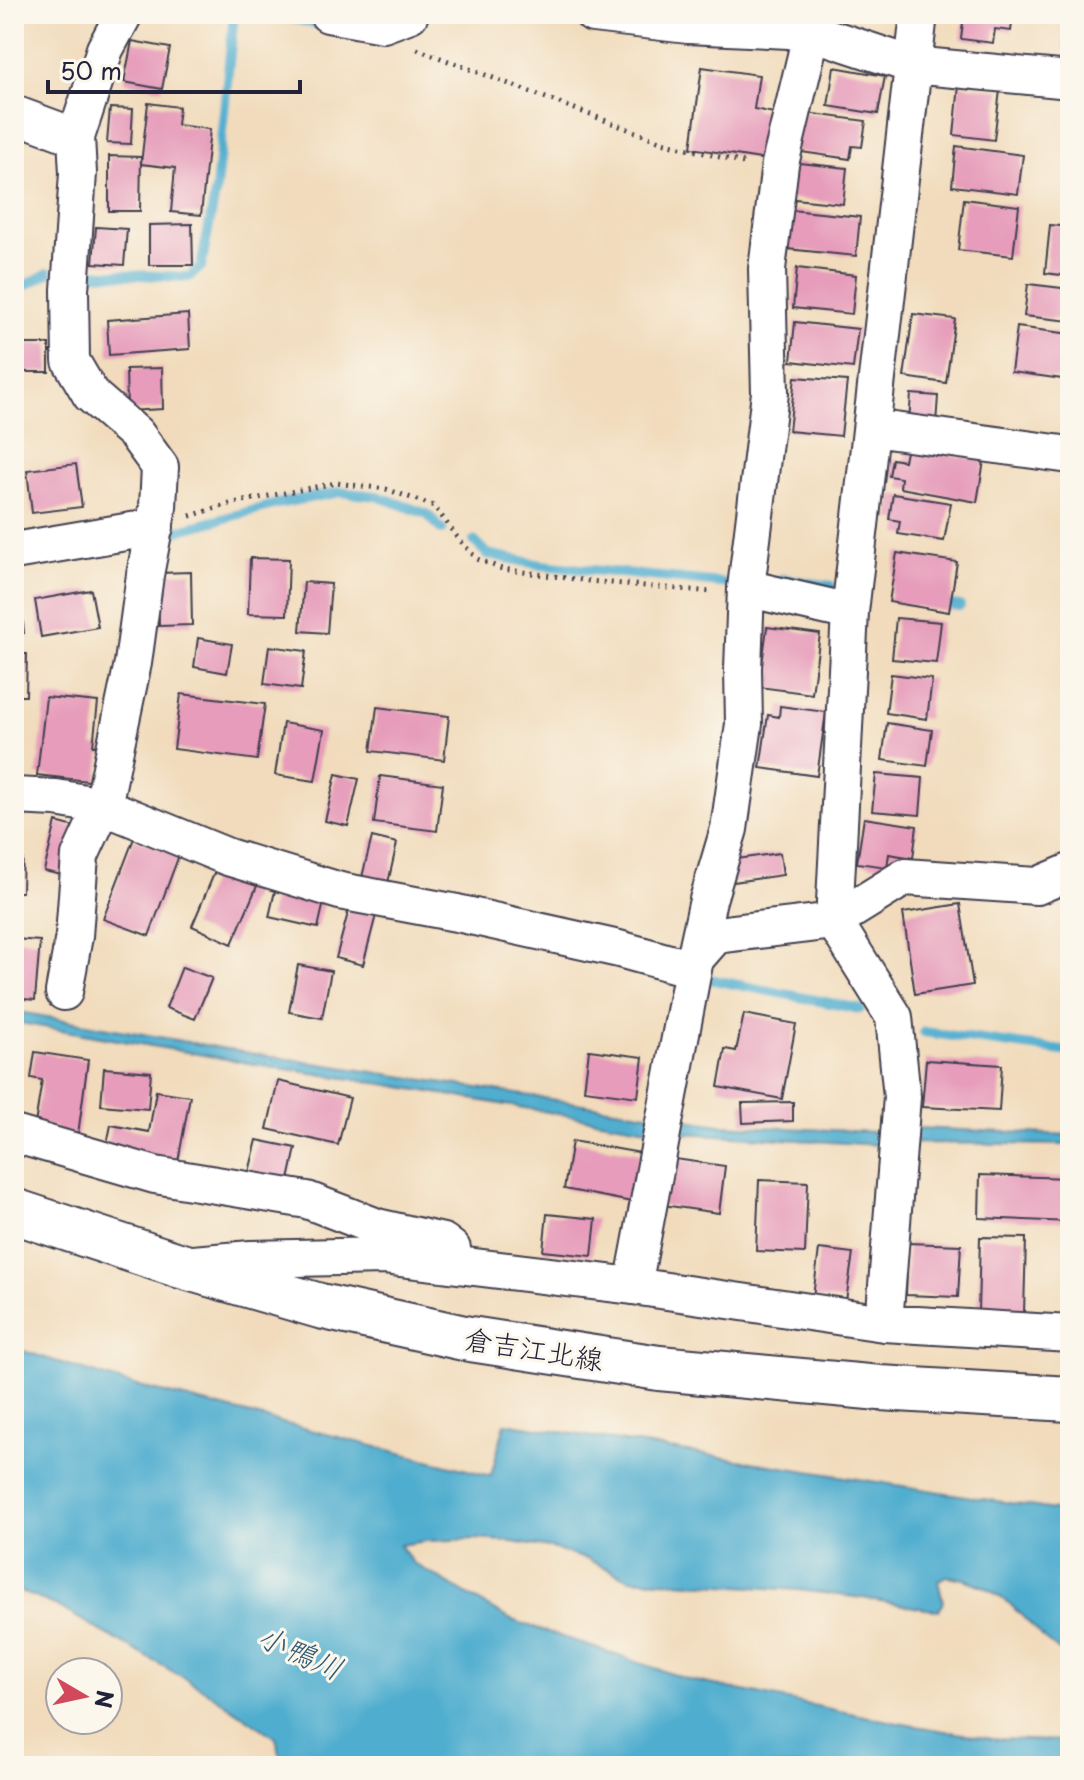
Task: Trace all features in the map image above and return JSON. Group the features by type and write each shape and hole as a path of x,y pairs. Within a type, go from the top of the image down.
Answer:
{"main road":[{"name":"倉吉江北線","path":"14,1211 178,1265 320,1306 464,1338 659,1368 880,1388 1070,1399"}],"street":[{"path":"64,992 74,936 80,856 103,806 133,663 158,507 160,467 136,434 91,395 71,361 70,290 78,173 76,137 105,49 124,14"},
{"path":"328,14 383,24 410,14"},
{"path":"593,14 812,31 912,65 1070,80"},
{"path":"884,1323 902,1097 894,1017 834,921 850,612 919,14"},
{"path":"633,1286 695,959 729,829 742,739 746,591 770,393 767,269 779,173 812,31"},
{"path":"14,114 76,137"},
{"path":"872,428 1070,455"},
{"path":"14,551 155,527"},
{"path":"746,591 850,612"},
{"path":"14,796 56,798 103,806 228,857 340,891 472,916 677,965 695,959 716,935 834,921 905,877 1037,886 1070,872"},
{"path":"14,1134 155,1175 307,1200 377,1227 443,1242 479,1269"},
{"path":"178,1265 251,1259 383,1256 633,1286 884,1323 1070,1334"}],"path":[{"path":"363,21 407,46 648,137 779,173"},
{"path":"155,527 233,503 336,483 348,484 386,489 434,506 477,559 502,569 589,581 746,591"}],"water":[{"path":"14,1011 249,1053 720,1125 877,1132 918,1128 1070,1135 1070,1145 879,1145 665,1132 14,1022"},
{"name":"小鴨川","path":"14,1348 122,1382 491,1476 505,1423 1061,1511 1070,1517 1070,1660 1010,1604 985,1587 947,1576 938,1581 943,1602 939,1610 798,1590 630,1579 589,1560 551,1548 505,1541 478,1539 400,1545 413,1563 509,1619 690,1680 992,1739 1070,1741 1070,1766 283,1766 276,1738 200,1687 55,1605 14,1589"}],"building":[{"path":"964,14 1013,14 1011,31 995,29 993,43 961,39"},
{"path":"1070,14 1070,50 1063,49"},
{"path":"132,41 170,48 162,89 124,82"},
{"path":"702,67 759,75 754,109 774,113 767,160 691,148"},
{"path":"834,67 885,76 878,114 828,106"},
{"path":"959,85 1000,90 994,140 954,135"},
{"path":"148,103 179,107 177,125 210,129 201,215 171,212 175,168 141,164"},
{"path":"110,108 133,109 131,144 107,143"},
{"path":"799,112 866,121 862,147 852,146 850,159 794,151"},
{"path":"956,146 1023,155 1018,194 952,186"},
{"path":"109,156 141,157 140,211 109,211"},
{"path":"790,162 847,168 843,204 786,198"},
{"path":"964,199 1019,206 1013,256 958,250"},
{"path":"791,210 860,217 856,256 787,249"},
{"path":"192,224 193,265 149,265 149,225"},
{"path":"1050,225 1070,227 1070,276 1045,273"},
{"path":"96,227 127,229 124,265 93,263"},
{"path":"797,268 856,275 852,314 793,308"},
{"path":"1028,284 1070,289 1070,321 1024,316"},
{"path":"188,314 190,349 109,355 107,320"},
{"path":"913,314 955,319 946,383 904,377"},
{"path":"795,322 858,329 853,368 791,361"},
{"path":"1017,327 1070,334 1070,380 1011,372"},
{"path":"14,344 49,344 49,372 14,372"},
{"path":"162,368 163,409 127,411 126,369"},
{"path":"795,377 847,381 841,436 789,431"},
{"path":"911,394 938,396 936,424 909,423"},
{"path":"907,447 984,461 977,502 900,488 901,478 889,476 892,459 904,461"},
{"path":"76,464 82,507 32,513 27,470"},
{"path":"893,494 951,503 944,541 898,534 900,521 889,519"},
{"path":"897,553 957,562 949,612 889,602"},
{"path":"250,558 289,559 287,615 248,614"},
{"path":"191,572 192,625 159,626 158,573"},
{"path":"304,582 331,584 327,633 300,631"},
{"path":"91,590 98,627 41,637 35,600"},
{"path":"20,594 24,633 14,634 14,595"},
{"path":"896,618 941,622 936,663 892,659"},
{"path":"767,627 820,634 812,694 759,687"},
{"path":"198,638 232,644 227,673 194,667"},
{"path":"269,646 306,651 301,689 264,684"},
{"path":"14,654 27,654 26,696 14,696"},
{"path":"891,674 932,679 927,719 886,713"},
{"path":"181,694 265,704 257,760 174,749"},
{"path":"46,697 98,702 93,746 102,745 97,782 37,775"},
{"path":"780,706 826,712 817,776 760,768 768,715 779,717"},
{"path":"377,707 449,716 444,760 371,751"},
{"path":"283,723 324,730 315,781 275,775"},
{"path":"887,723 932,730 927,766 882,760"},
{"path":"336,774 359,779 348,826 325,821"},
{"path":"876,774 923,778 920,815 872,811"},
{"path":"380,776 443,784 437,831 374,823"},
{"path":"864,818 917,826 913,858 889,854 887,867 857,863"},
{"path":"56,822 78,828 66,876 44,871"},
{"path":"372,837 397,843 388,883 362,877"},
{"path":"134,838 179,855 149,936 103,919"},
{"path":"14,846 23,846 22,892 14,892"},
{"path":"780,853 783,875 733,882 730,860"},
{"path":"216,869 257,886 232,944 192,926"},
{"path":"277,882 326,893 318,928 269,917"},
{"path":"960,904 973,985 915,994 903,913"},
{"path":"349,909 376,915 363,965 336,958"},
{"path":"14,939 40,941 35,1000 14,998"},
{"path":"298,965 331,971 322,1018 289,1012"},
{"path":"182,967 212,978 195,1019 166,1008"},
{"path":"744,1014 796,1024 782,1099 718,1087 725,1049 736,1051"},
{"path":"589,1050 643,1057 638,1097 584,1090"},
{"path":"35,1052 88,1060 77,1142 54,1138 55,1127 35,1124 42,1080 31,1078"},
{"path":"926,1060 1002,1065 999,1111 922,1107"},
{"path":"104,1068 151,1072 148,1109 101,1105"},
{"path":"278,1081 350,1098 338,1145 267,1129"},
{"path":"156,1091 190,1096 178,1162 106,1149 111,1125 149,1132"},
{"path":"793,1102 793,1121 743,1123 742,1103"},
{"path":"257,1140 296,1148 287,1189 247,1180"},
{"path":"572,1141 641,1153 632,1202 564,1189"},
{"path":"668,1158 725,1166 719,1213 662,1205"},
{"path":"980,1175 1070,1178 1070,1222 979,1218"},
{"path":"759,1180 808,1182 805,1253 756,1251"},
{"path":"547,1214 596,1219 592,1256 543,1251"},
{"path":"980,1237 1026,1238 1024,1313 978,1312"},
{"path":"908,1243 961,1245 958,1297 906,1295"},
{"path":"819,1249 853,1253 846,1301 813,1297"}],"waterway":[{"path":"87,273 189,277 201,267 216,189 234,14"},
{"path":"275,14 325,26"},
{"path":"14,292 48,273"},
{"path":"14,475 18,537"},
{"path":"173,532 277,504 340,492 377,496 427,514 442,530"},
{"path":"474,541 487,554 542,565 731,584"},
{"path":"782,579 831,586"},
{"path":"938,604 960,606"},
{"path":"699,977 860,1009"},
{"path":"924,1032 1070,1052"}]}
